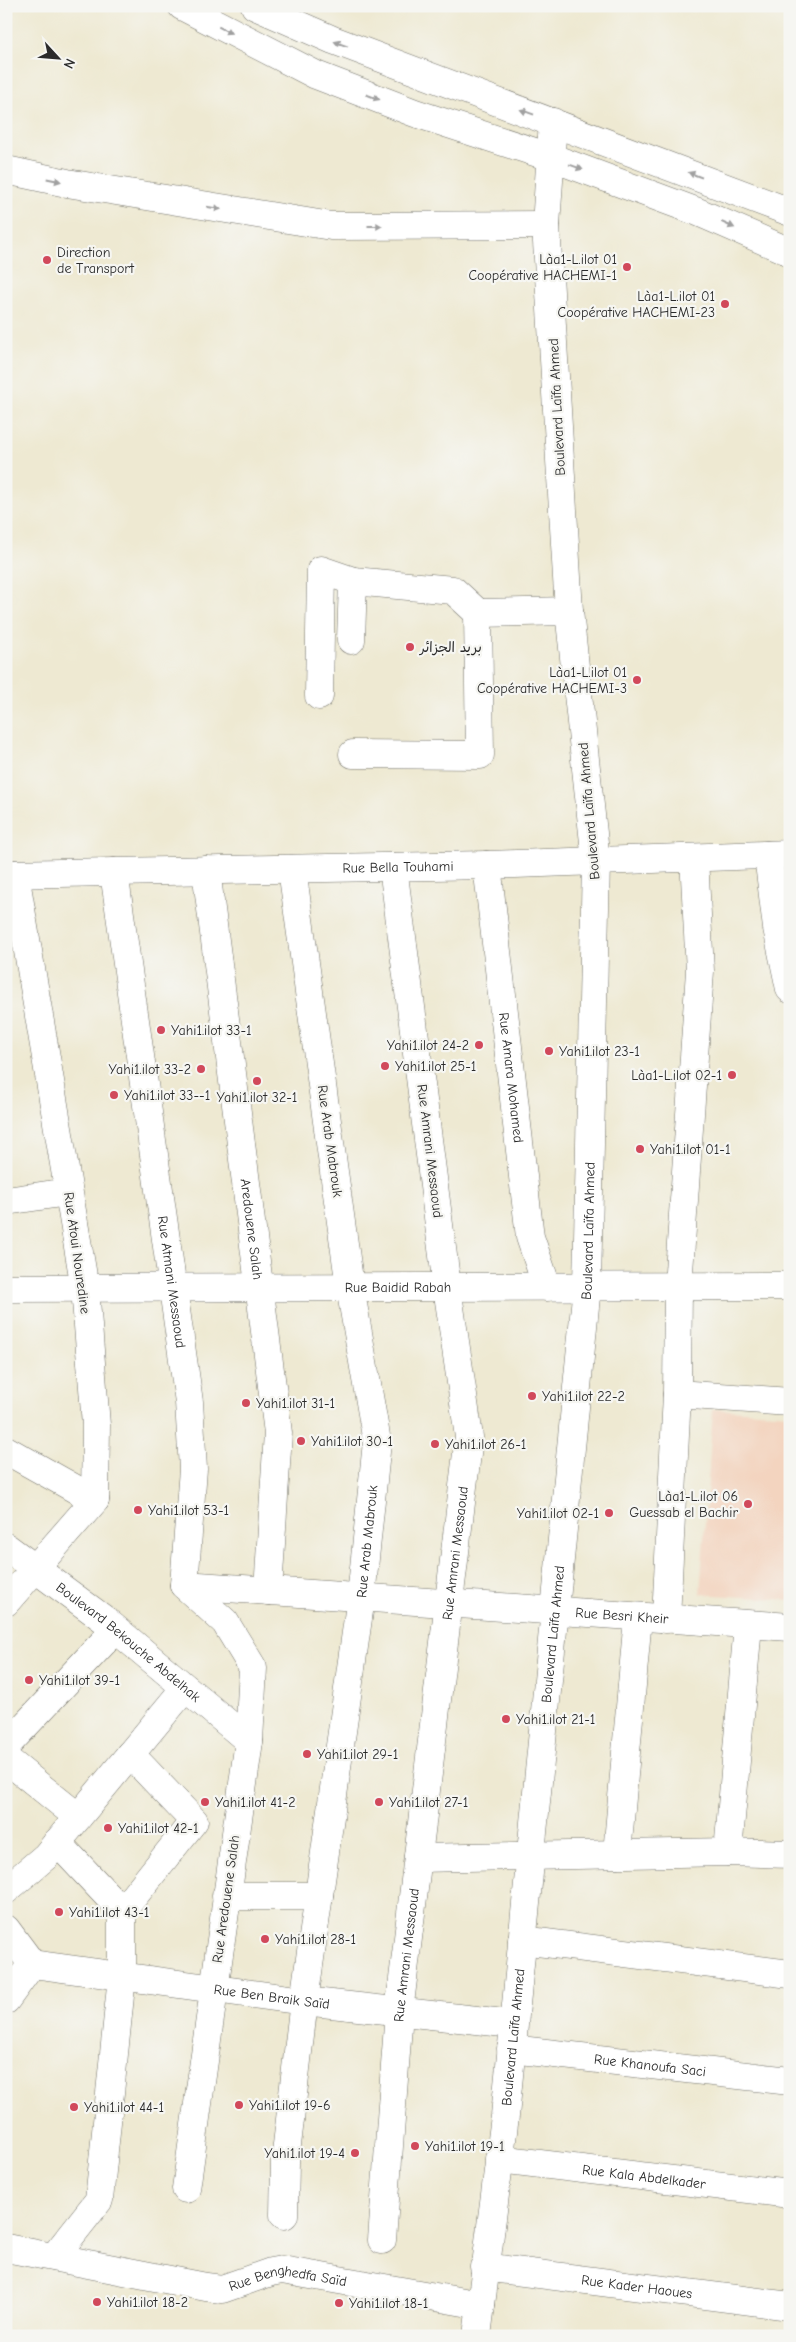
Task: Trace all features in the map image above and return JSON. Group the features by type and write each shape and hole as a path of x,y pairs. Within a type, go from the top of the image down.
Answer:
{"street":[{"path":"182,6 316,75 415,113 550,157 698,212 790,252"},
{"path":"255,6 333,40 790,212"},
{"name":"Boulevard Laïfa Ahmed","path":"477,2336 512,2037 587,1286 596,861 569,611 546,225 553,122"},
{"path":"6,170 67,183 332,226 546,225"},
{"path":"319,696 321,570 353,581 453,590 478,613 569,611"},
{"path":"351,640 353,581"},
{"path":"353,754 480,756 478,613"},
{"path":"779,854 790,989"},
{"name":"Rue Bella Touhami","path":"11,874 487,865 779,854"},
{"path":"666,1619 677,1394 678,1286 700,971 694,858"},
{"name":"Rue Amara Mohamed","path":"487,865 530,1237 547,1287"},
{"name":"Rue Amrani Messaoud","path":"382,2240 399,2012 469,1437 447,1287 393,867"},
{"name":"Rue Arab Mabrouk","path":"284,2215 285,2162 304,2001 361,1597 377,1442 350,1287 292,869"},
{"name":"Aredouene Salah","path":"206,870 278,1433 268,1591"},
{"name":"Rue Atmani Messaoud","path":"114,872 189,1402 193,1470 184,1585"},
{"name":"Rue Atoui Nouredine","path":"11,874 85,1288 96,1425 95,1500"},
{"path":"6,1201 68,1192"},
{"name":"Rue Baidid Rabah","path":"6,1288 790,1286"},
{"path":"677,1394 790,1402"},
{"path":"6,1450 95,1500 6,1602"},
{"name":"Boulevard Bekouche Abdelhak","path":"6,1547 115,1630 249,1741"},
{"name":"Rue Besri Kheir","path":"184,1585 790,1628"},
{"name":"Rue Aredouene Salah","path":"184,1585 225,1622 253,1668 249,1741 186,2189"},
{"path":"617,1854 638,1617"},
{"path":"728,1852 748,1625"},
{"path":"6,1746 115,1630"},
{"path":"6,1890 46,1856 185,1688"},
{"path":"54,2257 99,2200 122,1976 122,1911 194,1821 130,1754"},
{"path":"6,1759 78,1817"},
{"path":"57,1842 122,1911"},
{"path":"418,1858 728,1852 790,1854"},
{"path":"226,1896 319,1896"},
{"path":"6,1929 32,1964 6,2000"},
{"path":"522,1940 790,1974"},
{"name":"Rue Ben Braik Saïd","path":"32,1964 399,2012 512,2037"},
{"name":"Rue Khanoufa Saci","path":"512,2037 790,2081"},
{"name":"Rue Kala Abdelkader","path":"499,2159 790,2194"},
{"name":"Rue Benghedfa Saïd","path":"6,2248 222,2289 282,2270 481,2305"},
{"name":"Rue Kader Haoues","path":"484,2267 790,2306"}],"shaded area":[{"name":"Làa1-L.ilot 06 Guessab el Bachir","path":"713,1409 790,1414 790,1600 700,1594"}],"place":[{"name":"Direction de Transport","path":"47,260"},
{"name":"Làa1-L.ilot 01 Coopérative HACHEMI-1","path":"627,267"},
{"name":"Làa1-L.ilot 01 Coopérative HACHEMI-23","path":"725,304"},
{"name":"بريد الجزائر","path":"410,647"},
{"name":"Làa1-L.ilot 01 Coopérative HACHEMI-3","path":"637,680"},
{"name":"Yahi1.ilot 33-1","path":"161,1030"},
{"name":"Yahi1.ilot 24-2","path":"479,1045"},
{"name":"Yahi1.ilot 23-1","path":"549,1051"},
{"name":"Yahi1.ilot 25-1","path":"385,1066"},
{"name":"Yahi1.ilot 33-2","path":"201,1069"},
{"name":"Làa1-L.ilot 02-1","path":"732,1075"},
{"name":"Yahi1.ilot 32-1","path":"257,1081"},
{"name":"Yahi1.ilot 33--1","path":"114,1095"},
{"name":"Yahi1.ilot 01-1","path":"640,1149"},
{"name":"Yahi1.ilot 22-2","path":"532,1396"},
{"name":"Yahi1.ilot 31-1","path":"246,1403"},
{"name":"Yahi1.ilot 30-1","path":"301,1441"},
{"name":"Yahi1.ilot 26-1","path":"435,1444"},
{"name":"Làa1-L.ilot 06 Guessab el Bachir","path":"748,1504"},
{"name":"Yahi1.ilot 53-1","path":"138,1510"},
{"name":"Yahi1.ilot 02-1","path":"609,1513"},
{"name":"Yahi1.ilot 39-1","path":"29,1680"},
{"name":"Yahi1.ilot 21-1","path":"506,1719"},
{"name":"Yahi1.ilot 29-1","path":"307,1754"},
{"name":"Yahi1.ilot 41-2","path":"205,1802"},
{"name":"Yahi1.ilot 27-1","path":"379,1802"},
{"name":"Yahi1.ilot 42-1","path":"108,1828"},
{"name":"Yahi1.ilot 43-1","path":"59,1912"},
{"name":"Yahi1.ilot 28-1","path":"265,1939"},
{"name":"Yahi1.ilot 19-6","path":"239,2105"},
{"name":"Yahi1.ilot 44-1","path":"74,2107"},
{"name":"Yahi1.ilot 19-1","path":"415,2146"},
{"name":"Yahi1.ilot 19-4","path":"355,2153"},
{"name":"Yahi1.ilot 18-2","path":"97,2302"},
{"name":"Yahi1.ilot 18-1","path":"339,2303"}]}
